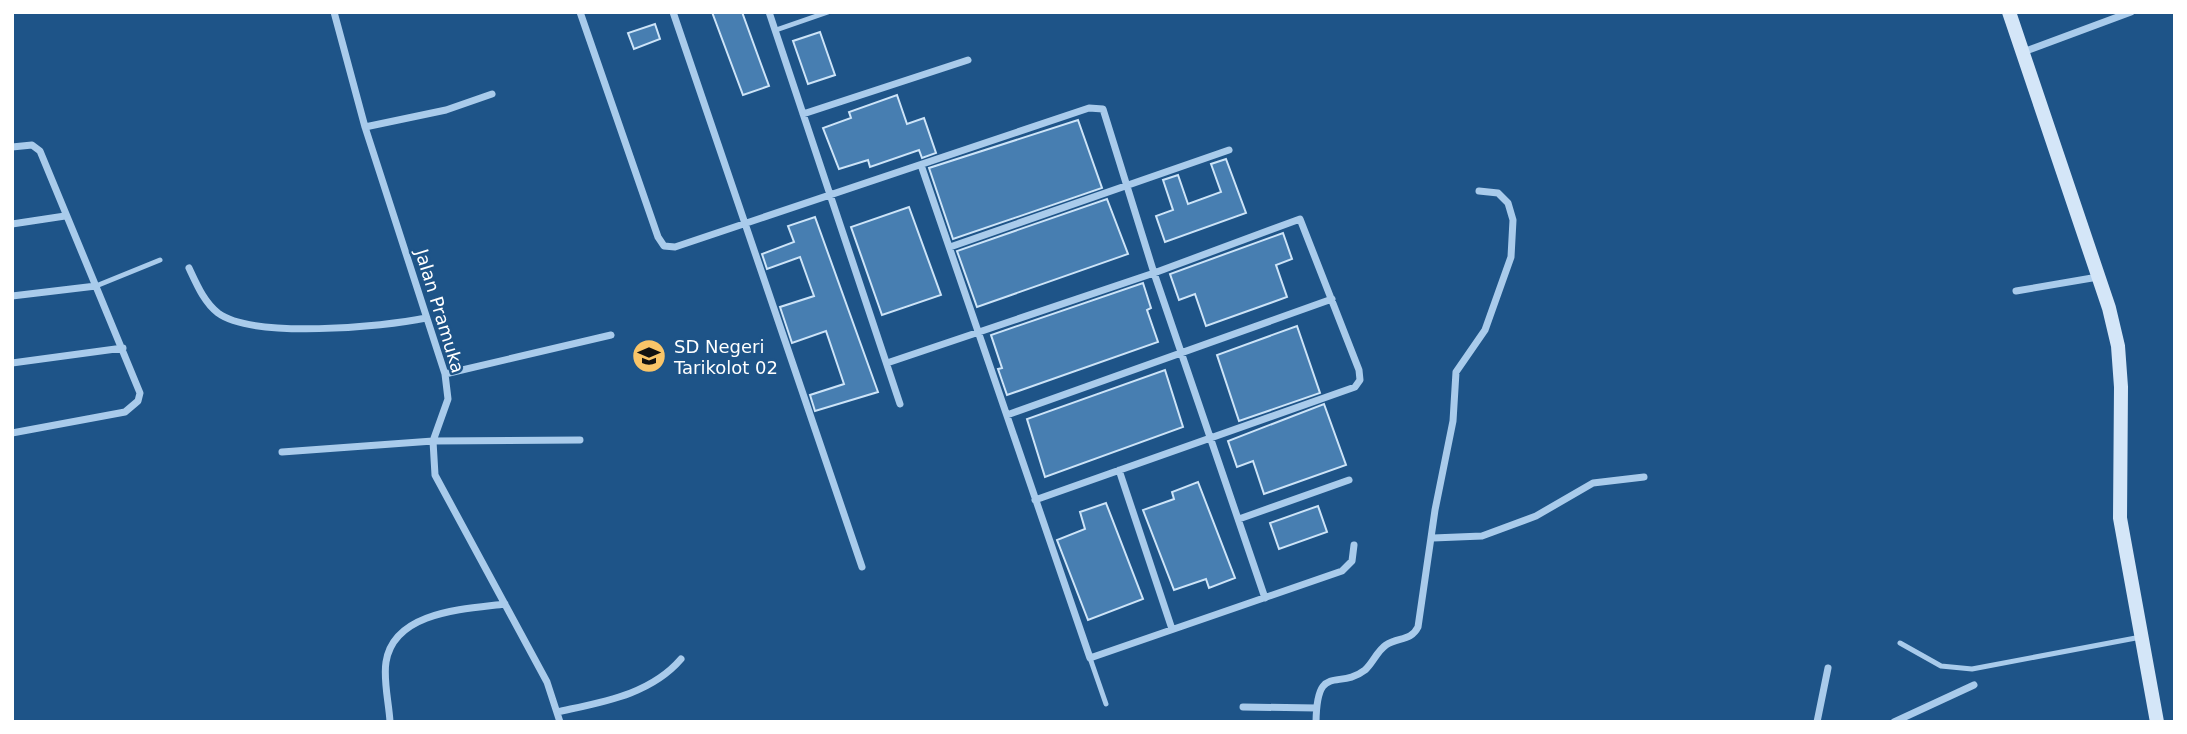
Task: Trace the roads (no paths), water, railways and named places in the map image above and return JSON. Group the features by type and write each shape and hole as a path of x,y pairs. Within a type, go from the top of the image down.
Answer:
{"street":[{"name":"Jalan Pramuka","path":"334,12 365,127 445,374 448,399 433,441 435,475 547,682 560,722"},
{"path":"580,12 658,237 664,246 675,247 1096,106 1106,115 1154,273 1265,598"},
{"path":"673,12 862,566"},
{"path":"769,12 900,404"},
{"path":"2009,12 2098,277 2118,346 2121,387 2118,498 2157,722"},
{"path":"2023,52 2131,12"},
{"path":"803,114 968,60"},
{"path":"365,127 446,110 492,94"},
{"path":"12,147 32,145 40,152 140,393 133,408 125,412 12,433"},
{"path":"950,247 1229,150"},
{"path":"921,165 1090,657 1342,571 1352,561 1354,545"},
{"path":"1316,722 1318,695 1332,679 1362,672 1385,646 1415,634 1456,402 1456,372 1485,330 1511,257 1513,220 1508,203 1498,194 1479,191"},
{"path":"12,224 65,216"},
{"path":"887,363 1154,273 1298,218 1359,370 1360,380 1355,387 1209,436 1035,500"},
{"path":"189,268 201,294 217,313 256,327 371,326 426,318"},
{"path":"2016,291 2098,277"},
{"path":"12,296 96,286"},
{"path":"1007,415 1180,351 1332,299"},
{"path":"445,374 611,335"},
{"path":"12,363 123,348"},
{"path":"282,452 433,441 580,440"},
{"path":"1119,470 1172,629"},
{"path":"1433,538 1482,536 1536,516 1593,483 1644,477"},
{"path":"1240,519 1349,480"},
{"path":"390,722 386,661 399,633 419,621 455,611 505,604"},
{"path":"558,712 614,700 652,684 681,659"},
{"path":"1817,722 1828,668"},
{"path":"1894,722 1974,685"},
{"path":"1244,707 1316,708"}],"lane":[{"path":"776,30 828,12"},
{"path":"96,286 160,260"},
{"path":"1900,643 1941,666 1972,669 2141,637"},
{"path":"1090,657 1106,704"}],"place":[{"name":"SD Negeri Tarikolot 02","path":"649,356"}]}
